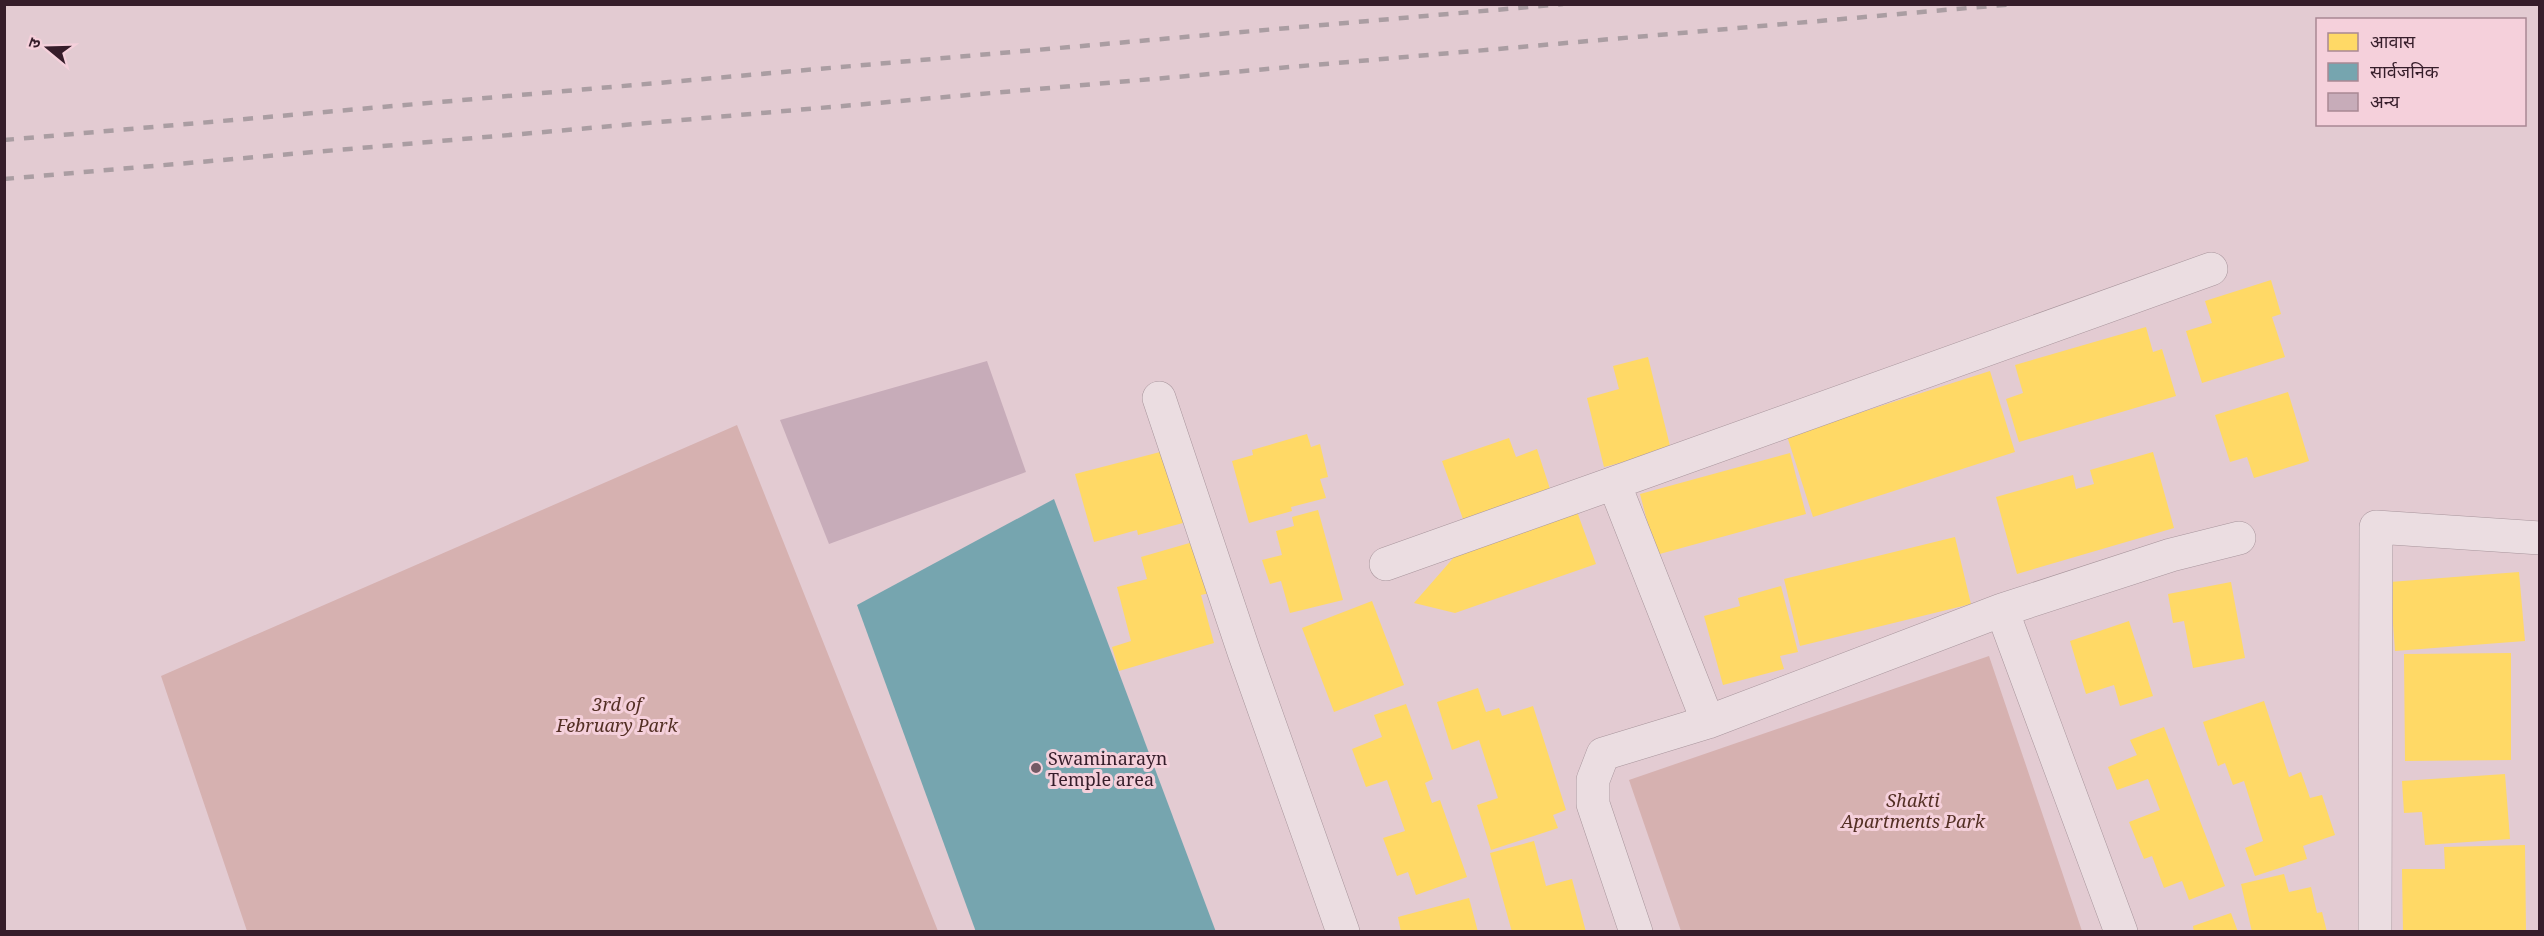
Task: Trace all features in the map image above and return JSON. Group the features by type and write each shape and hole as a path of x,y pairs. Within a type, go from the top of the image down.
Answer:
{"lane":[{"path":"1386,564 2211,269"},
{"path":"1159,398 1244,652 1343,932"},
{"path":"1614,483 1708,722"},
{"path":"2375,932 2376,527 2540,538"},
{"path":"1636,932 1593,804 1593,780 1596,766 1603,754 1708,722 2002,610 2171,555 2240,538"},
{"path":"2002,610 2121,932"}],"green space":[{"name":"3rd of February Park","path":"737,425 938,931 247,931 161,676"},
{"name":"Shakti Apartments Park","path":"1989,656 2082,931 1681,931 1629,780"}],"building: आवास":[{"path":"2271,280 2281,314 2272,317 2285,357 2202,383 2186,331 2212,323 2205,301"},
{"path":"2146,327 2153,352 2162,349 2176,396 2019,442 2006,399 2023,393 2015,365"},
{"path":"1648,357 1671,450 1604,467 1587,398 1619,389 1613,366"},
{"path":"1990,371 2015,452 1813,517 1787,436"},
{"path":"2288,392 2309,461 2254,478 2247,457 2230,462 2215,415"},
{"path":"1307,434 1311,447 1320,444 1328,477 1320,479 1326,498 1291,507 1292,511 1249,523 1232,461 1253,455 1252,450"},
{"path":"1509,438 1516,457 1537,449 1550,489 1463,519 1442,461"},
{"path":"1164,451 1183,523 1138,535 1137,530 1094,542 1075,474"},
{"path":"2153,452 2174,528 2017,574 1996,497 2073,475 2076,489 2094,484 2090,470"},
{"path":"1790,453 1806,514 1656,555 1640,494"},
{"path":"1575,506 1596,564 1455,613 1414,603 1455,556"},
{"path":"1318,510 1343,600 1290,613 1281,581 1270,584 1262,560 1282,555 1276,531 1294,526 1292,517"},
{"path":"1955,537 1971,604 1800,646 1784,579"},
{"path":"1200,540 1214,592 1201,595 1214,643 1119,671 1112,647 1131,641 1117,587 1147,579 1141,557"},
{"path":"2519,572 2525,641 2395,651 2390,582"},
{"path":"2231,582 2245,658 2193,668 2184,621 2173,623 2168,594"},
{"path":"1781,586 1798,652 1780,656 1784,669 1723,685 1704,616 1740,606 1738,598"},
{"path":"1372,601 1404,685 1334,712 1302,628"},
{"path":"2129,621 2153,696 2120,706 2114,685 2086,694 2070,641"},
{"path":"2511,653 2511,760 2405,761 2404,654"},
{"path":"1478,688 1486,712 1499,708 1502,716 1533,706 1566,810 1553,815 1558,828 1491,850 1477,805 1498,798 1479,740 1452,750 1437,702"},
{"path":"2264,701 2289,777 2301,772 2310,798 2322,795 2335,835 2303,846 2307,859 2255,876 2245,848 2263,841 2244,781 2233,785 2225,763 2218,766 2203,722"},
{"path":"1406,704 1433,779 1425,783 1432,803 1440,800 1467,877 1416,895 1408,872 1397,876 1383,838 1405,831 1387,780 1366,787 1352,749 1382,737 1374,715"},
{"path":"2164,727 2225,886 2189,900 2182,881 2164,888 2152,856 2144,859 2129,822 2160,810 2148,779 2117,790 2108,767 2137,755 2130,740"},
{"path":"2505,774 2510,839 2425,845 2422,812 2404,813 2402,781"},
{"path":"1534,841 1546,886 1572,879 1586,932 1512,932 1490,853"},
{"path":"2525,845 2526,932 2403,932 2402,869 2445,869 2444,847"},
{"path":"2284,874 2289,892 2311,887 2317,913 2322,912 2327,932 2252,932 2241,884"},
{"path":"1469,898 1478,932 1401,932 1398,917"},
{"path":"2231,913 2238,932 2194,932 2193,926"}],"building: सार्वजनिक":[{"name":"Swaminarayn Temple area","path":"1054,499 1216,932 976,932 857,605"}],"building: अन्य":[{"path":"987,361 1026,472 829,544 780,420"}],"railway":[{"path":"4,140 1563,4"},
{"path":"4,179 2014,4"}],"place":[{"name":"Swaminarayn Temple area","path":"1036,768"}]}
